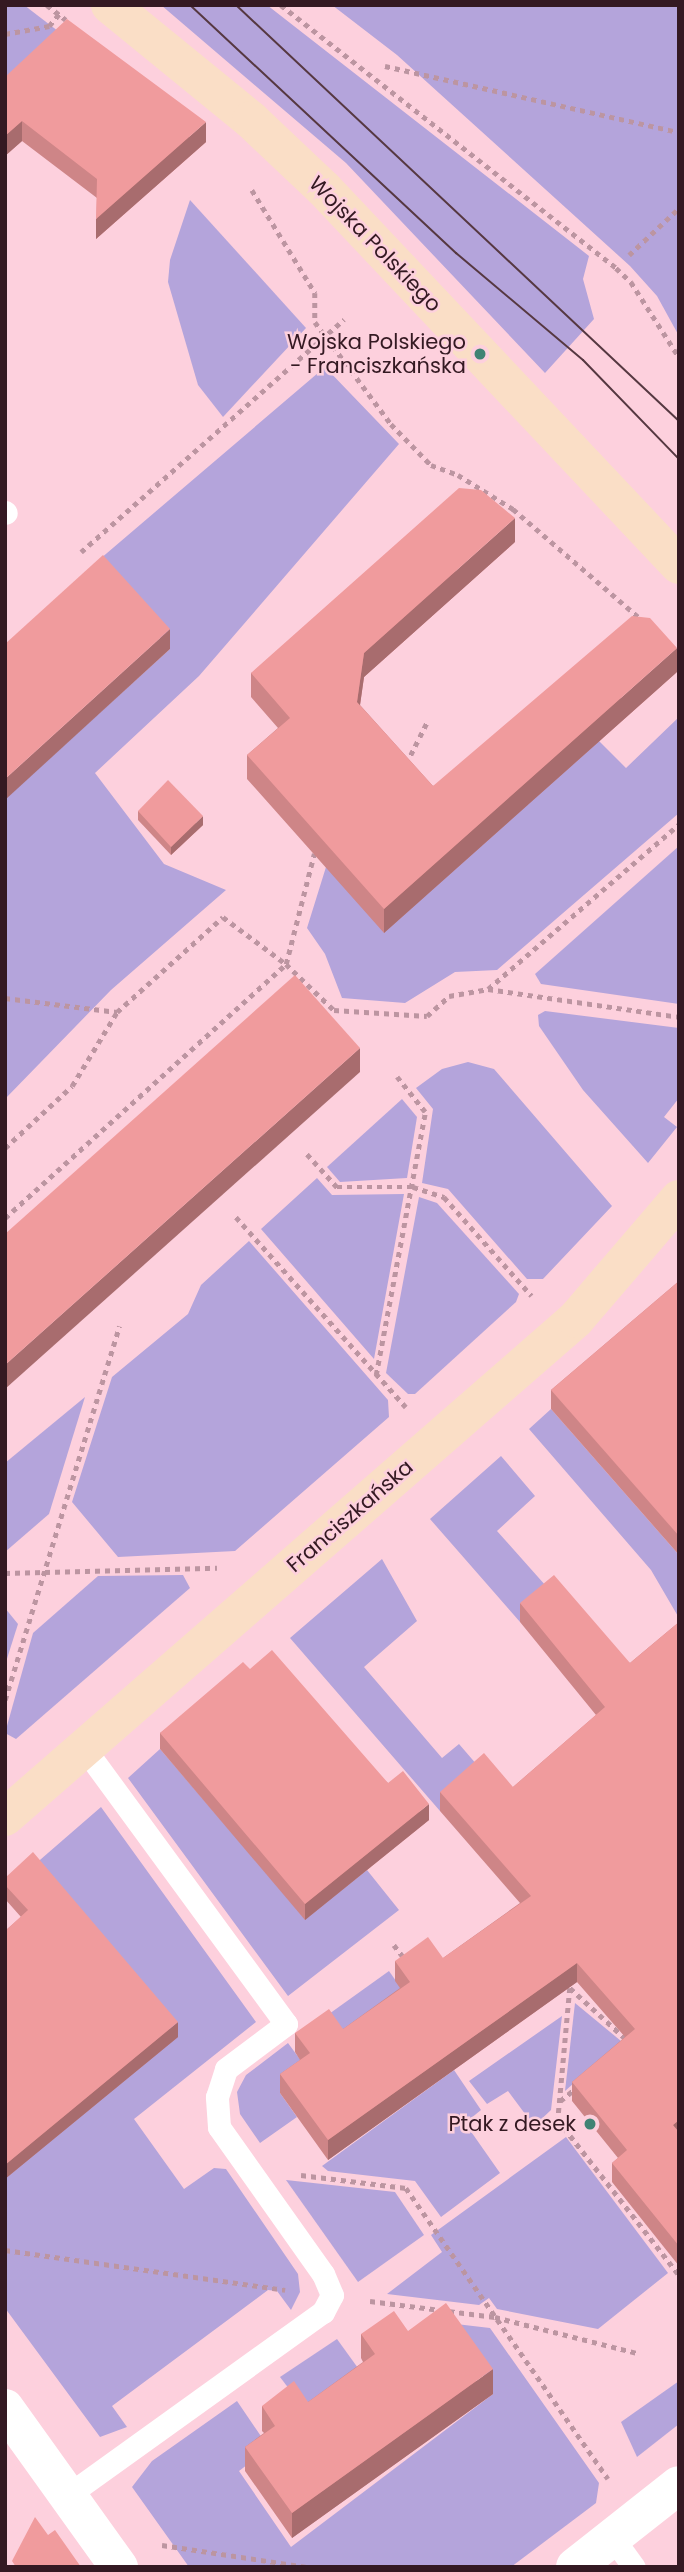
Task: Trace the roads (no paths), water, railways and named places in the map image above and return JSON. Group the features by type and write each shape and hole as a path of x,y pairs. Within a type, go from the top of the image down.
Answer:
{"street":[{"name":"Wojska Polskiego","path":"110,5 251,120 324,189 679,565"},
{"name":"Franciszkańska","path":"5,1817 576,1319 679,1199"},
{"path":"5,2408 119,2567"},
{"path":"575,2567 623,2552 679,2485"}],"lane":[{"path":"68,2496 323,2312 332,2295 323,2274 219,2127 217,2097 226,2069 286,2024 85,1748"}],"tram line":[{"path":"190,5 456,253 583,360 679,459"},
{"path":"236,5 679,421"}],"place":[{"name":"Wojska Polskiego - Franciszkańska","path":"480,354"},
{"name":"Ptak z desek","path":"590,2124"}]}
